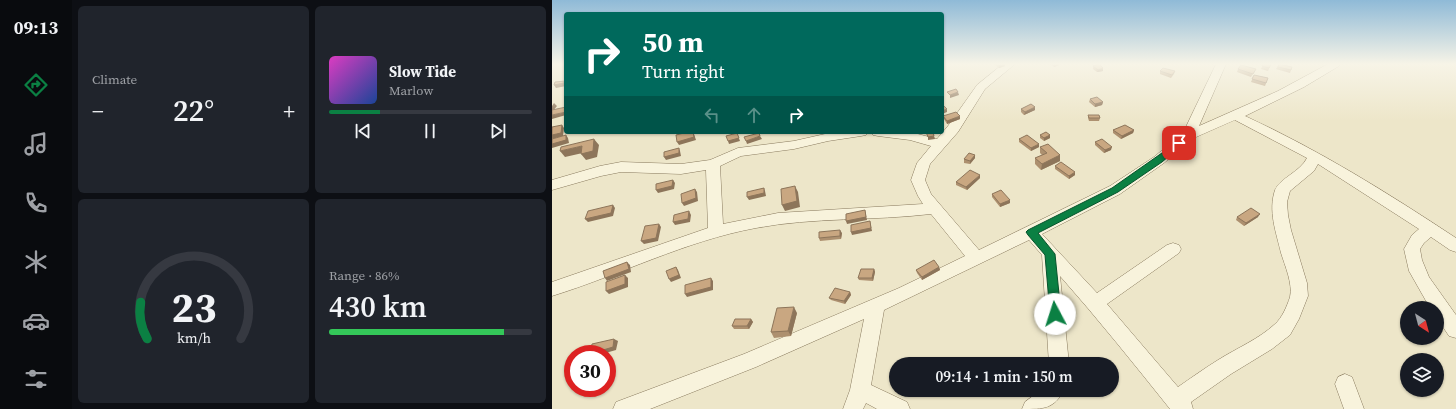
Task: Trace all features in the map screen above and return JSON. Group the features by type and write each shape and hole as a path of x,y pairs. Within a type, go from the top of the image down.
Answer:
{"street":[{"path":"977,258 934,208 919,185 918,176 924,164 953,130 976,93 985,83"},
{"path":"1189,135 1212,83"},
{"path":"623,409 749,361 876,304 905,293 1115,190 1159,160 1189,135 1236,116 1303,83"},
{"path":"1236,116 1277,136 1314,157 1456,246"},
{"path":"552,185 600,170 621,167 681,169 713,164 738,152 794,145 848,134"},
{"path":"894,134 910,136 940,144"},
{"path":"1031,232 1127,340 1180,404 1224,367 1265,344 1283,329 1293,313 1299,296 1298,283 1283,230 1280,215 1280,202 1283,189 1309,168 1314,157"},
{"path":"713,164 716,232"},
{"path":"552,289 593,277 652,255 689,239 756,222 934,208"},
{"path":"1430,229 1418,239 1412,248 1414,262 1423,280 1456,330"},
{"path":"1094,304 1173,249"},
{"path":"1050,254 1058,357"},
{"path":"853,409 860,390 876,304"},
{"path":"1345,384 1354,409"},
{"path":"860,390 900,409"},
{"path":"1032,409 1049,397"}],"building":[{"path":"956,89 958,92 950,95 947,92"},
{"path":"1097,97 1103,102 1095,104 1090,99"},
{"path":"1031,104 1035,107 1025,112 1021,109"},
{"path":"564,107 564,112 552,115 552,110"},
{"path":"956,112 960,116 947,121 944,116"},
{"path":"1088,115 1099,115 1100,118 1089,118"},
{"path":"562,125 561,133 552,135 552,127"},
{"path":"1125,125 1134,130 1122,136 1113,130"},
{"path":"1046,132 1050,135 1044,138 1040,135"},
{"path":"693,134 694,137 677,142 676,135"},
{"path":"737,134 739,138 728,141 726,136"},
{"path":"755,134 759,134 760,136 746,141 744,137"},
{"path":"927,134 934,134 934,136 928,137"},
{"path":"566,135 566,140 552,144 552,139"},
{"path":"1027,135 1039,144 1031,148 1019,139"},
{"path":"594,139 593,151 581,154 582,146 560,151 561,147"},
{"path":"1102,139 1112,147 1105,150 1095,142"},
{"path":"1048,144 1060,155 1042,164 1035,158 1047,153 1040,147"},
{"path":"679,148 679,153 664,157 664,152"},
{"path":"969,153 975,155 970,161 964,159"},
{"path":"1061,162 1075,172 1069,176 1055,166"},
{"path":"970,170 980,175 966,187 956,182"},
{"path":"673,180 672,186 656,190 656,184"},
{"path":"795,186 797,201 782,205 781,189"},
{"path":"764,188 764,193 747,197 747,192"},
{"path":"695,189 696,198 682,203 681,194"},
{"path":"1001,190 1010,200 1000,204 992,194"},
{"path":"613,205 611,213 585,219 588,211"},
{"path":"1251,208 1260,214 1246,223 1237,217"},
{"path":"865,210 866,217 846,221 846,214"},
{"path":"689,211 688,219 673,222 674,215"},
{"path":"870,221 871,228 851,232 851,225"},
{"path":"659,224 656,238 641,241 645,226"},
{"path":"840,230 840,236 819,238 819,232"},
{"path":"934,260 939,267 922,277 916,270"},
{"path":"627,262 629,269 605,278 603,271"},
{"path":"676,267 679,275 669,279 666,271"},
{"path":"861,269 874,269 872,278 858,278"},
{"path":"625,275 625,284 606,291 606,282"},
{"path":"711,278 711,287 685,294 685,285"},
{"path":"835,288 850,292 844,301 829,298"},
{"path":"794,307 788,331 771,332 777,308"},
{"path":"735,319 751,319 747,326 732,326"},
{"path":"614,339 613,345 592,344"}],"route":[{"path":"1055,314 1050,254 1031,232 1115,190 1159,160 1179,143"}]}
